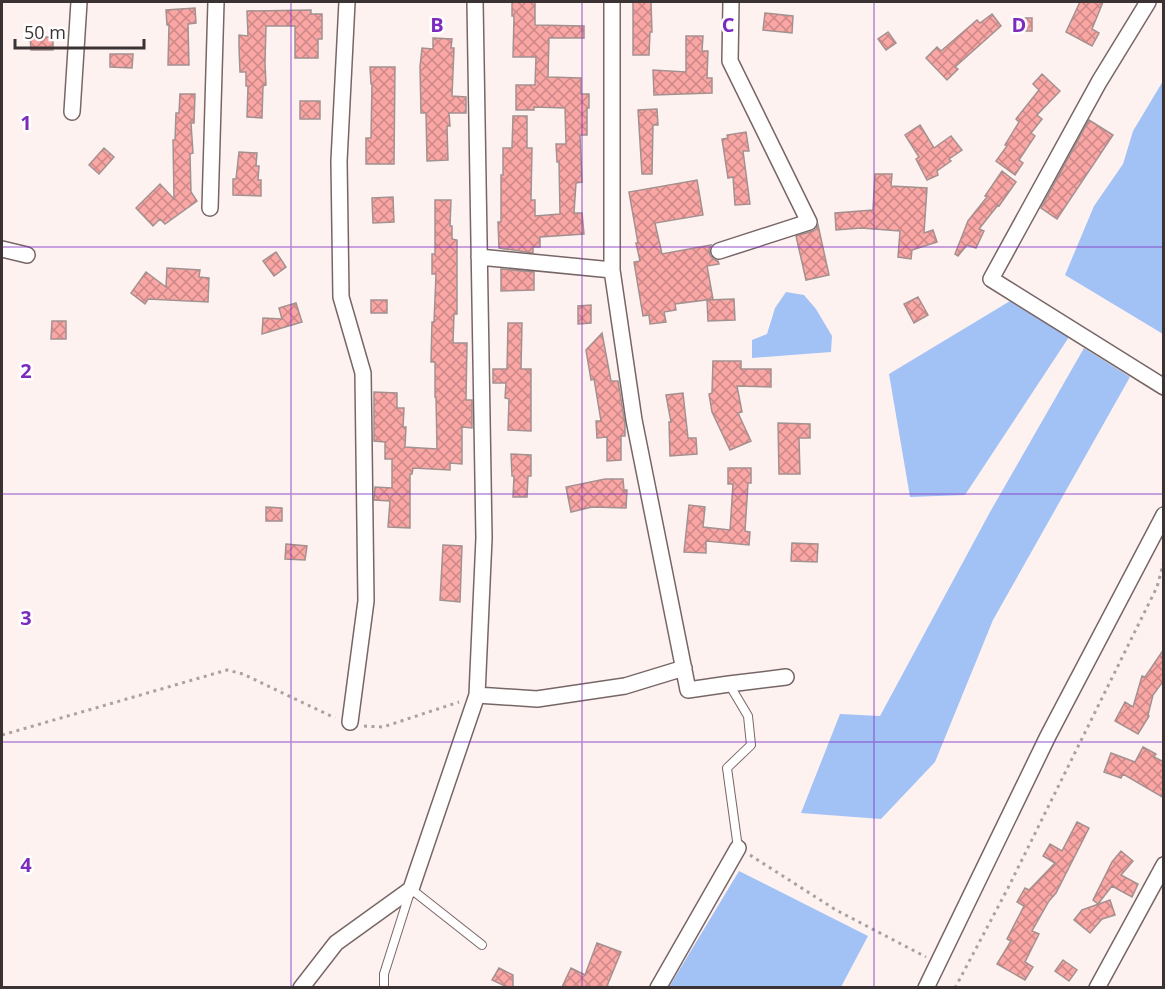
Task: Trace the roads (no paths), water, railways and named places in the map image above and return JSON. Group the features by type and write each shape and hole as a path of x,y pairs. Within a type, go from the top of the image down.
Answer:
{"street":[{"path":"72,112 79,2"},
{"path":"210,208 216,2"},
{"path":"347,2 339,161 341,297 363,373 366,601 350,722"},
{"path":"301,987 336,943 411,889 477,695 484,538 475,2"},
{"path":"612,2 612,270 634,420 688,690 786,677"},
{"path":"719,251 809,222 730,61 731,2"},
{"path":"1148,2 1099,82 991,279 1164,387"},
{"path":"2,249 27,255"},
{"path":"479,257 612,270"},
{"path":"926,987 1048,736 1164,515"},
{"path":"477,695 537,699 625,686 684,668"},
{"path":"658,987 738,848"},
{"path":"1097,987 1164,865"}],"lane":[{"path":"729,684 748,716 752,745 727,768 738,848"},
{"path":"384,987 384,974 411,889 482,945"}],"water":[{"path":"1163,81 1163,334 1065,275 1094,206 1123,164 1133,131"},
{"path":"786,292 804,295 816,309 832,336 831,352 752,358 752,340 767,334 775,308"},
{"path":"1010,301 1069,337 965,495 910,497 889,374"},
{"path":"1084,348 1130,377 993,620 935,762 881,819 801,813 840,714 880,716 990,512"},
{"path":"739,871 868,936 841,987 669,987"}]}
